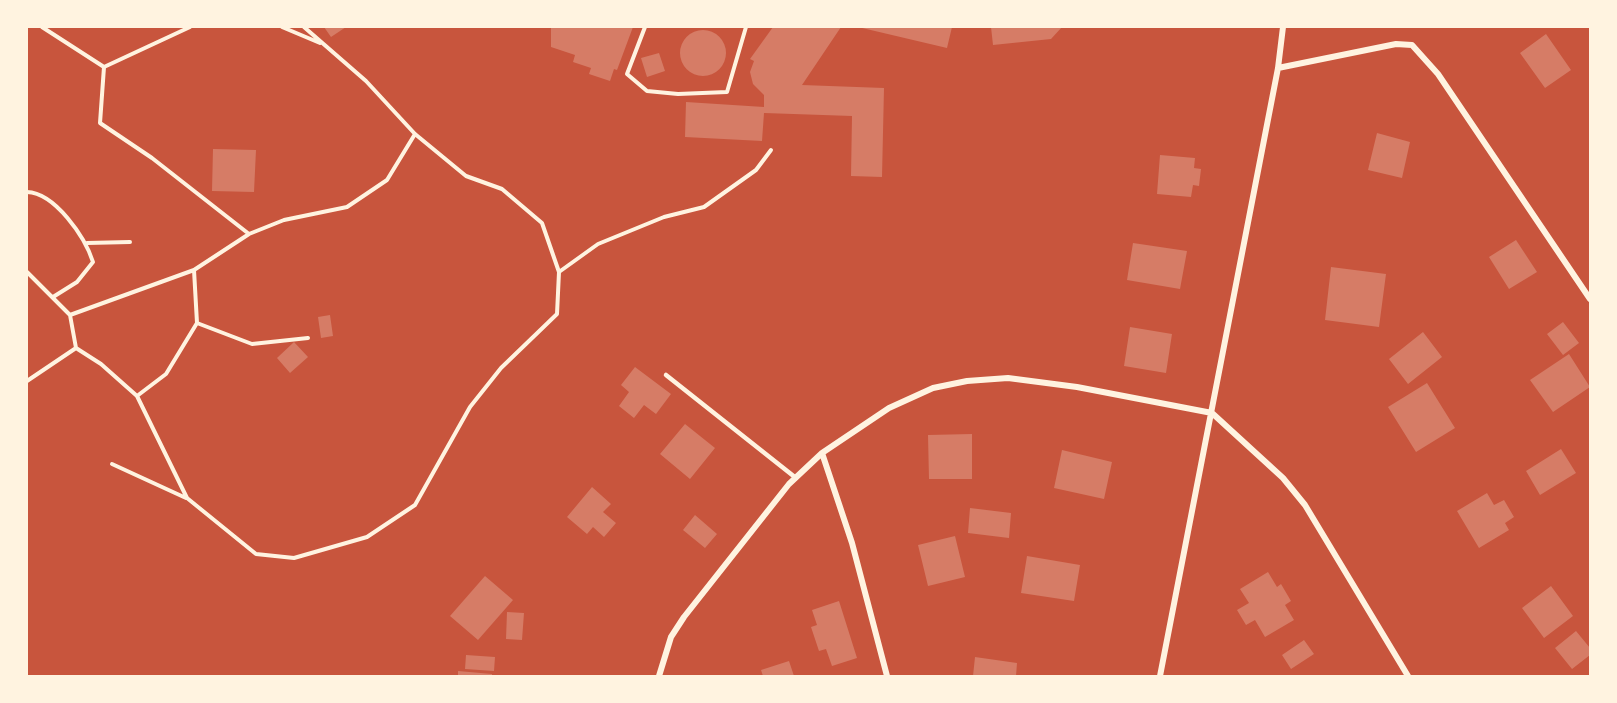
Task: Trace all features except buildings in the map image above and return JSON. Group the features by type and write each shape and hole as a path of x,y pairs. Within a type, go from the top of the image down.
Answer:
{"street":[{"path":"1160,676 1278,68 1283,27"},
{"path":"1278,68 1396,44 1412,45 1438,74 1590,299"},
{"path":"659,676 671,638 684,617 796,478 822,453 890,408 933,388 967,381 1008,378 1212,413 1283,478 1305,505 1408,676"},
{"path":"822,453 852,543 887,676"}],"lane":[{"path":"666,375 796,478"}],"path":[{"path":"42,27 104,67"},
{"path":"104,67 190,27"},
{"path":"282,27 326,46"},
{"path":"112,464 187,498 256,554 294,558 367,537 415,505 470,407 501,368 557,314 559,272 542,224 502,189 466,176 415,135 366,81 304,27"},
{"path":"645,27 627,74 646,91 678,94 727,92 746,27"},
{"path":"104,67 100,123 152,158 249,234"},
{"path":"70,315 152,283 194,270 249,234 284,220 347,207 387,180 415,135"},
{"path":"559,272 597,244 664,218 704,207 756,170 771,150"},
{"path":"27,192 34,192 54,202 87,243 93,262 77,282 53,297"},
{"path":"87,243 130,242"},
{"path":"137,396 166,374 197,324 194,270"},
{"path":"27,272 70,315 76,348 101,364 137,396 187,498"},
{"path":"197,324 252,344 308,338"},
{"path":"27,381 76,348"}]}
